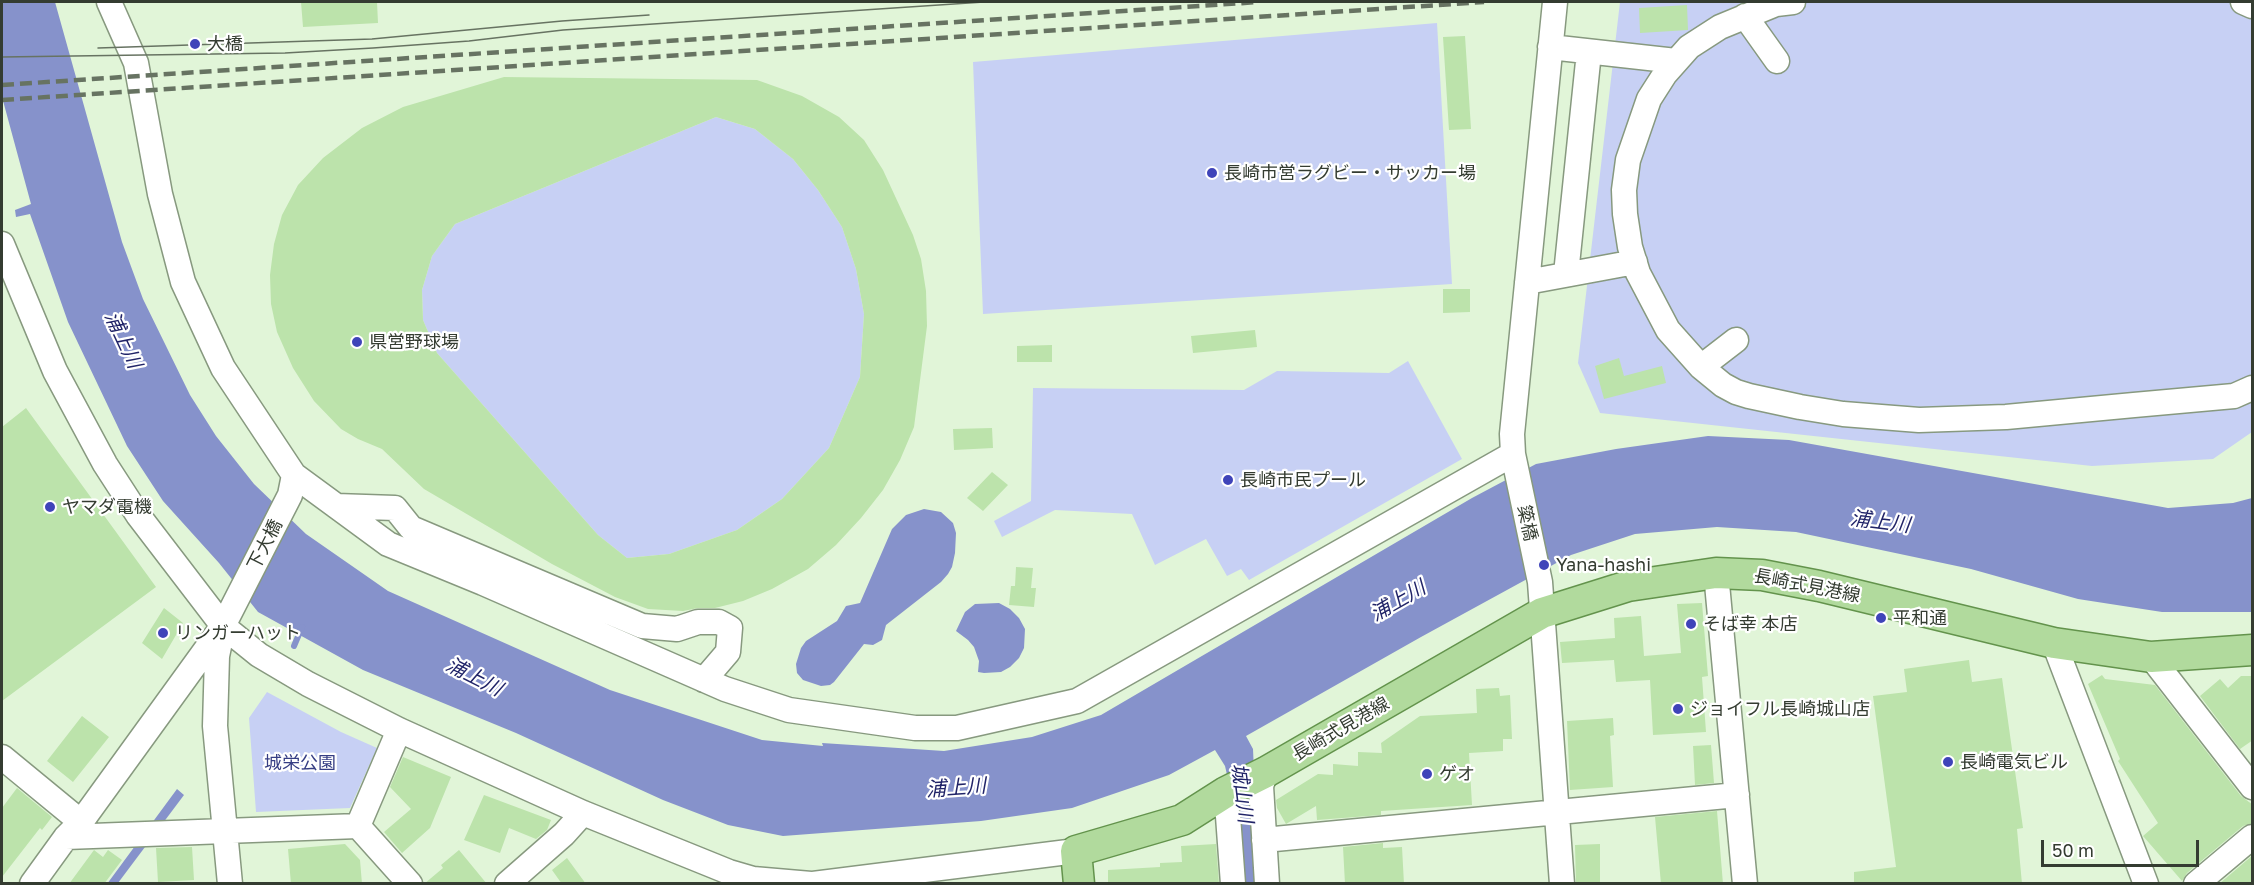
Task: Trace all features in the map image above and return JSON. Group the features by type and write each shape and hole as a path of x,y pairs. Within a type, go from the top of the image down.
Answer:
{"main road":[{"name":"長崎式見港線","path":"1224,794 1542,613 1628,586 1716,573 1762,575 1819,586 2054,643 2151,657 2253,650"},
{"path":"1079,884 1076,851 1182,820 1224,794"}],"street":[{"path":"109,2 136,63 160,194 183,282 223,368 292,485 336,506 388,544 725,689 789,710 915,728 957,728 1077,701 1514,458"},
{"name":"簗橋","path":"1555,2 1512,434 1514,458 1540,582 1562,884"},
{"path":"1793,2 1776,4 1745,16 1720,27 1689,47 1665,74 1649,99 1628,160 1624,190 1625,214 1635,262 1653,305 1668,330 1701,367 1723,385 1749,396 1843,414 1919,420 2006,417 2234,396 2253,388"},
{"path":"2243,2 2253,6"},
{"path":"1745,16 1777,61"},
{"path":"1550,47 1676,61"},
{"path":"1566,274 1589,52"},
{"path":"2,244 55,371 87,434 138,515 223,626 259,655 308,684 399,730 722,878 812,884 1076,851"},
{"path":"1527,282 1635,262"},
{"path":"1701,367 1736,340"},
{"name":"下大橋","path":"223,626 292,485"},
{"path":"336,506 394,508 411,528 642,626 677,629 698,622 719,622 730,628 728,652 704,680"},
{"path":"1716,573 1745,884"},
{"path":"32,884 223,626"},
{"path":"223,626 217,656 215,726 230,884"},
{"path":"2054,643 2146,884"},
{"path":"2151,657 2253,787"},
{"path":"358,826 399,730"},
{"path":"2,757 74,830 226,831 358,826"},
{"path":"1263,773 1267,884"},
{"path":"1224,794 1233,884"},
{"path":"1264,840 1737,795"},
{"path":"507,884 564,834 583,813"},
{"path":"358,826 410,884"},
{"path":"2196,884 2253,837"}],"green space":[{"path":"1620,2 2252,2 2252,432 2213,459 2092,466 1600,413 1578,363"},
{"name":"長崎市営ラグビー・サッカー場","path":"1437,23 1452,284 983,314 973,62"},
{"name":"県営野球場","path":"716,117 755,129 793,159 818,190 842,227 856,269 864,314 860,377 829,448 782,499 737,530 669,554 627,558 598,535 437,353 423,320 422,290 432,256 455,224"},
{"name":"長崎市民プール","path":"1408,361 1462,459 1249,580 1241,569 1227,576 1206,539 1155,565 1132,514 1055,510 1002,537 994,521 1031,501 1033,388 1244,390 1277,371 1389,373"},
{"name":"城栄公園","path":"267,692 341,732 377,748 350,808 256,812 249,718"}],"water":[{"path":"2,2 55,2 122,242 143,299 190,395 216,436 254,484 306,534 388,591 610,690 762,740 823,746 822,743 944,751 1032,737 1101,715 1472,498 1536,464 1616,449 1708,436 1789,440 2168,508 2233,503 2252,498 2252,612 2162,612 2078,599 1971,569 1796,532 1717,527 1635,534 1571,555 1246,736 1253,749 1259,883 1241,883 1236,814 1225,766 1215,750 1169,775 1072,808 981,821 783,836 728,825 663,800 516,733 363,670 258,612 219,563 163,501 127,446 68,322 30,214 16,217 15,210 31,204 2,97"},
{"path":"924,509 941,512 953,523 956,533 955,553 948,574 886,625 882,640 873,645 864,644 830,685 821,686 803,680 797,673 796,664 801,648 806,641 837,621 846,606 860,603 892,529 906,515"},
{"path":"999,603 1019,618 1025,629 1024,648 1019,658 1001,672 978,672 979,661 974,647 956,631 965,612 975,604"},
{"path":"177,789 184,795 118,883 107,884"}],"building":[{"path":"301,2 377,2 378,23 303,27"},
{"path":"1687,5 1688,30 1640,33 1639,8"},
{"path":"1465,36 1471,129 1449,130 1443,37"},
{"name":"県営野球場","path":"504,77 757,80 802,96 839,117 864,140 883,170 913,235 921,259 926,291 927,326 914,427 900,460 883,490 836,545 808,569 772,589 743,601 715,608 683,611 648,609 615,597 552,564 424,489 382,449 341,429 314,401 293,368 277,332 271,304 270,275 274,244 282,215 298,185 323,158 362,128 403,107","holes":["716,117 755,129 793,159 818,190 842,227 856,269 864,314 860,377 829,448 782,499 737,530 669,554 627,558 598,535 437,353 423,320 422,290 432,256 455,224"]},
{"path":"1443,289 1470,289 1470,312 1443,313"},
{"path":"1255,330 1257,347 1193,353 1191,336"},
{"path":"1052,345 1052,362 1017,362 1017,346"},
{"path":"1619,358 1624,376 1662,366 1666,383 1604,399 1595,366"},
{"name":"ヤマダ電機","path":"26,408 156,587 2,701 2,427"},
{"path":"992,428 993,448 954,450 953,429"},
{"path":"992,472 1008,485 983,511 967,498"},
{"path":"1016,567 1033,568 1031,588 1036,588 1034,607 1009,605 1011,586 1015,586"},
{"path":"1702,603 1708,676 1702,677 1706,732 1653,735 1650,680 1616,682 1614,660 1562,663 1560,642 1615,638 1614,618 1641,616 1644,656 1681,653 1677,604"},
{"name":"リンガーハット","path":"164,608 183,623 162,659 142,643"},
{"name":"長崎電気ビル","path":"1969,660 1972,682 2002,678 2023,828 2017,829 2022,884 1854,884 1854,872 1896,867 1873,696 1907,692 1904,669"},
{"path":"2102,675 2105,679 2155,685 2241,796 2253,805 2253,823 2243,826 2187,873 2182,881 2143,836 2158,823 2118,761 2120,759 2088,684"},
{"path":"2241,676 2253,676 2253,740 2240,749 2200,696 2220,679 2228,688"},
{"path":"1499,688 1500,696 1510,695 1512,739 1503,739 1503,751 1469,753 1472,805 1381,811 1381,815 1317,820 1316,806 1286,824 1277,808 1276,800 1318,774 1333,775 1333,764 1358,766 1358,752 1382,753 1381,743 1420,716 1477,713 1476,689"},
{"path":"82,716 109,737 73,782 47,761"},
{"path":"1613,718 1614,735 1610,736 1613,787 1570,790 1567,721"},
{"path":"1711,745 1714,783 1695,785 1693,746"},
{"path":"403,757 451,777 430,828 402,853 384,832 411,809 390,787"},
{"path":"17,788 52,817 42,830 40,828 2,877 2,808"},
{"path":"484,795 551,820 547,830 536,839 509,828 500,853 464,840"},
{"path":"1717,811 1723,884 1661,884 1655,817"},
{"path":"1383,843 1383,848 1402,847 1404,884 1345,884 1343,847"},
{"path":"345,844 360,860 362,884 291,884 288,849"},
{"path":"1216,844 1219,884 1108,884 1108,870 1160,867 1160,863 1182,862 1181,846"},
{"path":"1600,844 1600,884 1576,884 1575,845"},
{"path":"192,847 194,880 158,882 156,848"},
{"path":"94,850 103,857 108,850 122,860 104,884 69,884"},
{"path":"459,850 487,884 424,884 443,868 441,865"},
{"path":"2253,855 2253,884 2219,884"},
{"path":"567,858 586,884 562,884 552,870"}],"waterway":[{"path":"294,646 302,627"}],"tram line":[{"path":"2,57 285,53 469,41 563,30 984,2"},
{"path":"98,48 372,39 649,15"}],"railway":[{"path":"2,85 1259,2"},
{"path":"2,100 1484,2"}],"place":[{"name":"大橋","path":"195,44"},
{"name":"長崎市営ラグビー・サッカー場","path":"1212,173"},
{"name":"県営野球場","path":"357,342"},
{"name":"長崎市民プール","path":"1228,480"},
{"name":"ヤマダ電機","path":"50,507"},
{"name":"Yana-hashi","path":"1544,565"},
{"name":"平和通","path":"1881,618"},
{"name":"そば幸 本店","path":"1691,624"},
{"name":"リンガーハット","path":"163,633"},
{"name":"ジョイフル長崎城山店","path":"1678,709"},
{"name":"長崎電気ビル","path":"1948,762"},
{"name":"ゲオ","path":"1427,774"}],"water label":[{"name":"浦上川","path":"123,340"},
{"name":"浦上川","path":"1880,522"},
{"name":"浦上川","path":"1398,601"},
{"name":"浦上川","path":"474,677"},
{"name":"浦上川","path":"956,788"},
{"name":"城山川","path":"1242,793"}]}
